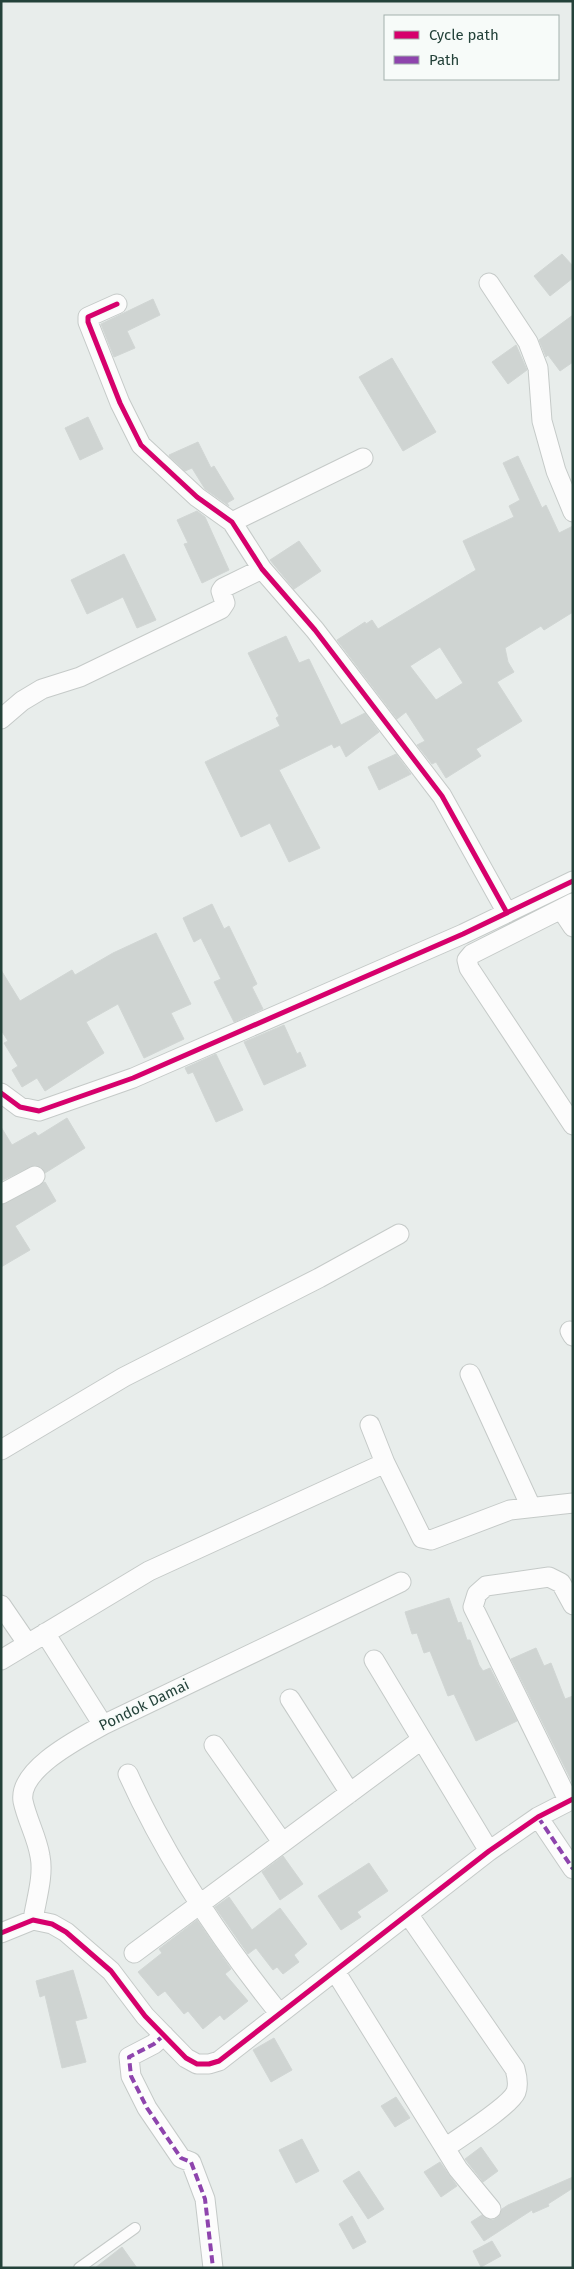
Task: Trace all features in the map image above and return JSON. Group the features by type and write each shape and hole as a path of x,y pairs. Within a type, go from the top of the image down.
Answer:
{"street":[{"path":"489,284 528,342 538,368 542,421 556,471 573,512"},
{"path":"117,304 92,314 88,317 88,322 120,403 141,445 197,497 232,522 262,569 315,630 442,796 507,913"},
{"path":"232,522 363,458"},
{"path":"1,719 42,689 80,677 221,609 225,603 222,591 225,586 262,569"},
{"path":"1,1094 20,1107 40,1111 133,1078 507,913 573,881"},
{"path":"573,927 567,906 472,954 467,960 468,968 573,1125"},
{"path":"1,1194 35,1176"},
{"path":"1,1450 124,1377 319,1278 399,1234"},
{"path":"470,1374 531,1507"},
{"path":"370,1425 385,1463 422,1538 431,1540 510,1510 573,1503"},
{"path":"1,1660 149,1571 385,1463"},
{"path":"1,1933 33,1920 52,1924 66,1932 111,1971 145,2016 186,2058 197,2064 209,2064 220,2061 279,2013 489,1851 538,1817 570,1800 474,1607 477,1594 486,1586 549,1577 556,1578 561,1583 573,1604"},
{"name":"Pondok Damai","path":"33,1920 40,1872 40,1856 23,1798 29,1778 41,1765 70,1744 103,1725 401,1582"},
{"path":"1,1605 27,1643"},
{"path":"44,1633 103,1725"},
{"path":"374,1660 489,1851"},
{"path":"290,1700 350,1793"},
{"path":"134,1953 421,1740"},
{"path":"214,1745 282,1842"},
{"path":"128,1774 144,1809 199,1903 279,2013"},
{"path":"538,1817 573,1868"},
{"path":"408,1914 515,2068 518,2079 515,2094 484,2122 444,2148"},
{"path":"335,1971 444,2148 458,2169 491,2209"},
{"path":"164,2035 154,2044 129,2057 131,2076 162,2132 181,2158 191,2162 205,2199 213,2268"}],"lane":[{"path":"79,2268 135,2228"}],"building":[{"path":"562,254 573,266 573,278 550,296 534,276"},
{"path":"153,299 160,315 127,331 135,348 114,357 101,324"},
{"path":"573,315 573,362 560,371 548,355 546,357 539,340"},
{"path":"516,345 527,370 508,384 492,362"},
{"path":"392,358 436,432 403,451 359,377"},
{"path":"88,417 103,449 80,460 65,428"},
{"path":"198,442 211,468 214,466 234,499 227,503 229,506 205,489 192,468 185,471 169,455"},
{"path":"518,456 542,508 546,505 559,533 573,526 573,612 544,630 541,626 505,648 508,662 514,672 497,682 522,721 476,749 481,756 446,778 436,762 432,764 417,745 425,741 406,712 397,719 337,640 365,622 366,624 372,620 378,629 476,570 463,541 514,517 509,506 520,500 503,463","holes":["440,647 463,683 436,700 410,666"]},
{"path":"197,511 205,517 229,570 202,583 184,544 188,543 177,520"},
{"path":"299,541 321,571 294,589 270,560"},
{"path":"124,554 156,620 137,628 123,597 87,614 71,580"},
{"path":"286,636 299,663 309,659 341,725 365,713 379,732 346,757 340,745 334,748 332,744 279,770 320,848 289,862 270,823 241,837 205,762 280,726 276,718 279,716 248,653"},
{"path":"396,754 411,774 379,790 368,767"},
{"path":"212,904 224,929 229,926 257,984 252,987 263,1009 234,1022 214,982 221,979 201,938 194,942 183,918"},
{"path":"156,933 191,1004 171,1013 184,1039 144,1058 118,1004 86,1022 104,1053 45,1091 37,1078 22,1087 12,1070 18,1066 4,1043 8,1041 1,1030 1,970 20,1001 72,970 75,975 113,953"},
{"path":"284,1025 297,1054 300,1052 306,1066 264,1085 244,1042"},
{"path":"216,1054 243,1110 216,1122 193,1072 188,1074 185,1068"},
{"path":"67,1118 85,1148 45,1173 41,1167 35,1165 1,1181 1,1127 12,1145 35,1132 38,1136"},
{"path":"45,1182 56,1201 15,1226 30,1250 1,1267 1,1205"},
{"path":"449,1598 458,1623 461,1622 467,1640 470,1640 479,1665 483,1671 490,1668 517,1721 476,1741 454,1694 448,1696 430,1651 424,1653 417,1633 412,1634 405,1612"},
{"path":"536,1648 544,1666 551,1663 565,1699 573,1696 573,1784 511,1659"},
{"path":"283,1856 303,1884 280,1900 262,1872"},
{"path":"369,1863 388,1891 357,1912 361,1917 341,1930 318,1896"},
{"path":"229,1897 252,1930 280,1908 307,1944 294,1955 299,1962 283,1974 277,1967 273,1970 256,1948 248,1954 215,1907"},
{"path":"197,1920 231,1969 225,1974 248,2001 224,2020 220,2015 203,2029 188,2011 184,2014 165,1991 158,1996 138,1972 162,1953 159,1949"},
{"path":"73,1970 87,2018 75,2021 86,2062 62,2068 45,1995 40,1997 36,1981"},
{"path":"274,2038 292,2070 271,2082 253,2050"},
{"path":"396,2097 410,2118 395,2127 381,2106"},
{"path":"302,2139 319,2171 296,2183 279,2150"},
{"path":"481,2147 498,2171 483,2182 465,2159"},
{"path":"440,2162 457,2186 441,2197 424,2172"},
{"path":"359,2171 384,2209 368,2219 343,2181"},
{"path":"573,2177 573,2188 548,2204 549,2206 533,2213 532,2210 484,2241 471,2222 482,2215 487,2219 493,2220 508,2205"},
{"path":"352,2216 366,2242 353,2249 339,2224"},
{"path":"492,2241 501,2256 481,2267 473,2251"},
{"path":"122,2247 137,2268 95,2268"}],"marked path":[{"path":"538,1817 573,1869"},
{"path":"164,2035 154,2044 129,2057 131,2076 147,2108 181,2158 191,2162 205,2199 213,2268"}],"cycle path":[{"path":"117,304 88,317 88,322 120,403 141,445 197,497 232,522 262,569 315,630 442,796 507,913"},
{"path":"1,1093 20,1107 39,1111 133,1078 463,934 573,881"},
{"path":"1,1933 33,1920 52,1924 66,1932 111,1971 145,2016 186,2058 197,2064 209,2064 219,2061 489,1851 538,1817 573,1799"}]}
